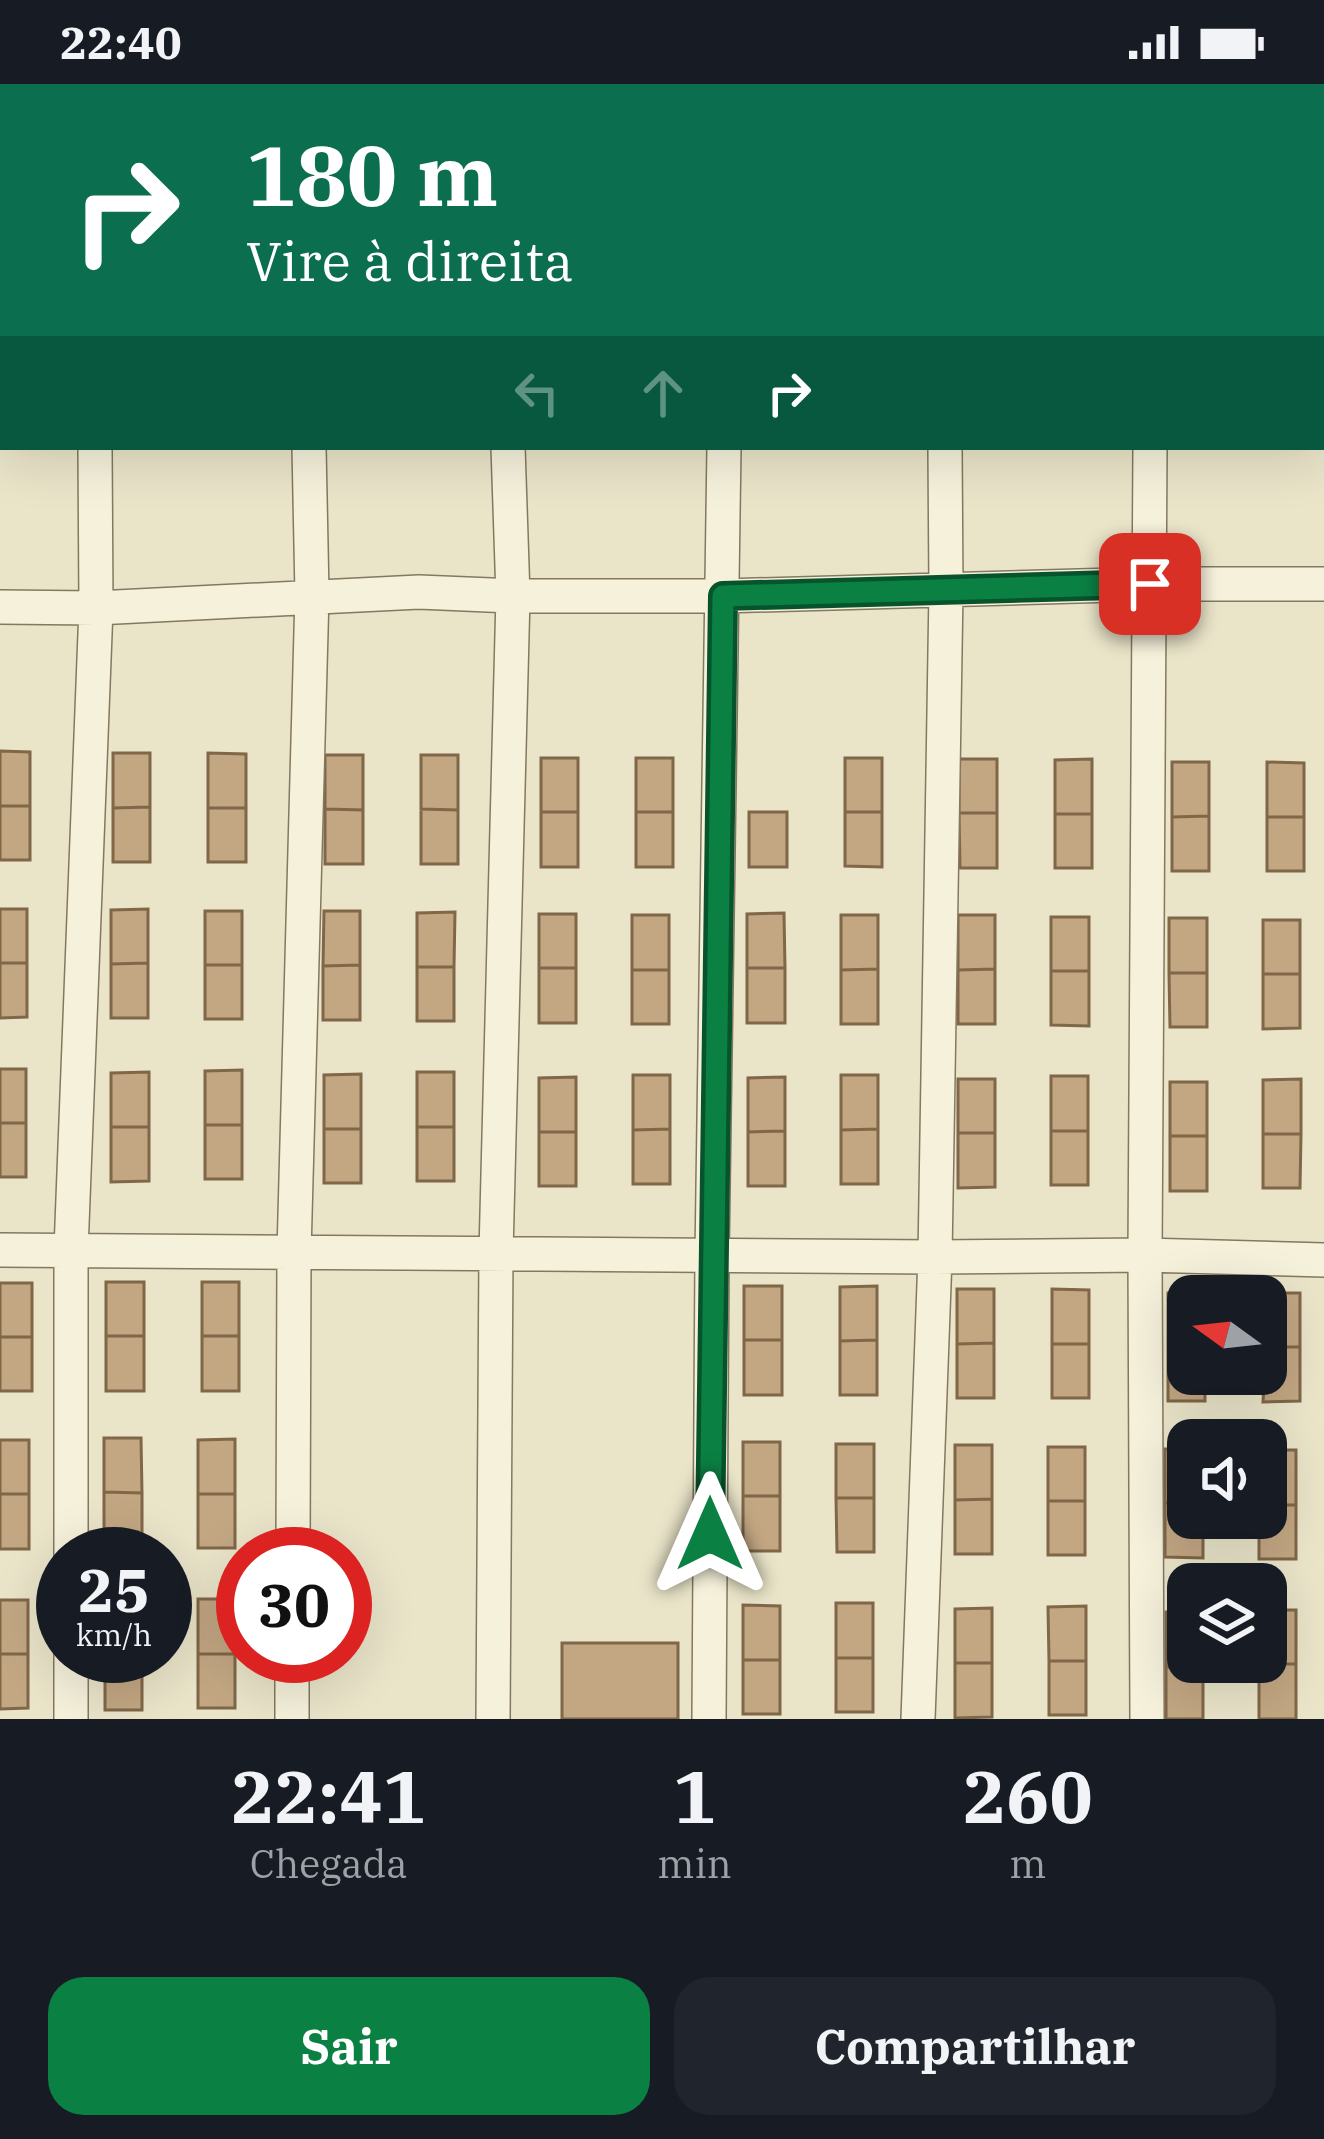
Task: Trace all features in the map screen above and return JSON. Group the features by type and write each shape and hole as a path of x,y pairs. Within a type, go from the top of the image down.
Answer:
{"street":[{"path":"71,1527 71,1250 97,608 95,450"},
{"path":"293,1527 294,1252 312,596 309,450"},
{"path":"494,1719 496,1252 513,596 508,450"},
{"path":"709,1719 724,450"},
{"path":"918,1719 935,1257 945,450"},
{"path":"1147,1719 1150,450"},
{"path":"0,607 97,608 419,592 723,596 1324,584"},
{"path":"0,1250 1145,1255 1324,1260"},
{"path":"71,1683 71,1719"},
{"path":"292,1683 292,1719"}],"building":[{"path":"0,751 30,752 30,806 0,806"},
{"path":"113,753 150,753 150,807 113,808"},
{"path":"208,753 246,754 246,808 208,808"},
{"path":"325,755 363,755 363,810 325,809"},
{"path":"421,755 458,755 458,810 421,809"},
{"path":"541,758 578,758 578,812 541,812"},
{"path":"636,758 673,758 673,812 636,812"},
{"path":"845,758 882,758 882,812 845,812"},
{"path":"959,759 997,759 997,813 959,813"},
{"path":"1092,759 1092,814 1055,814 1055,760"},
{"path":"1172,762 1209,762 1209,816 1172,817"},
{"path":"1267,762 1304,763 1304,817 1267,817"},
{"path":"0,806 30,806 30,860 0,860"},
{"path":"150,807 150,862 113,862 113,808"},
{"path":"208,808 246,808 246,862 208,862"},
{"path":"325,809 363,810 363,864 325,864"},
{"path":"421,809 458,810 458,864 421,864"},
{"path":"541,812 578,812 578,867 541,867"},
{"path":"636,812 673,812 673,867 636,867"},
{"path":"749,812 787,812 787,867 749,867"},
{"path":"845,812 882,812 882,867 845,866"},
{"path":"959,813 997,813 997,868 960,868"},
{"path":"1055,814 1092,814 1092,868 1055,868"},
{"path":"1209,816 1209,871 1172,871 1172,817"},
{"path":"1267,817 1304,817 1304,871 1267,871"},
{"path":"0,909 27,909 27,963 0,963"},
{"path":"148,909 148,963 111,964 111,910"},
{"path":"205,911 242,911 242,965 205,965"},
{"path":"324,911 360,911 360,965 323,966"},
{"path":"455,912 454,967 417,967 417,913"},
{"path":"784,913 785,968 747,968 747,914"},
{"path":"539,914 576,914 576,968 539,968"},
{"path":"632,915 669,915 669,970 632,970"},
{"path":"841,915 878,915 878,969 841,970"},
{"path":"958,915 995,915 995,969 958,970"},
{"path":"1051,917 1089,917 1089,971 1051,971"},
{"path":"1169,918 1207,918 1207,973 1169,973"},
{"path":"1263,920 1300,920 1300,974 1263,974"},
{"path":"0,963 27,963 27,1017 0,1018"},
{"path":"148,963 148,1018 111,1018 111,964"},
{"path":"205,965 242,965 242,1019 205,1019"},
{"path":"360,965 360,1020 323,1020 323,966"},
{"path":"417,967 454,967 454,1021 417,1021"},
{"path":"539,968 576,968 576,1023 539,1023"},
{"path":"747,968 785,968 785,1023 747,1023"},
{"path":"878,969 878,1024 841,1024 841,970"},
{"path":"995,969 995,1024 958,1024 958,970"},
{"path":"632,970 669,970 669,1024 632,1024"},
{"path":"1051,971 1089,971 1089,1026 1051,1025"},
{"path":"1169,973 1207,973 1207,1027 1170,1027"},
{"path":"1263,974 1300,974 1300,1028 1263,1029"},
{"path":"0,1069 26,1069 26,1123 0,1123"},
{"path":"242,1070 242,1125 205,1125 205,1071"},
{"path":"149,1072 149,1127 111,1127 111,1073"},
{"path":"417,1072 454,1072 454,1127 417,1127"},
{"path":"361,1074 361,1129 324,1129 324,1075"},
{"path":"633,1075 670,1075 670,1129 633,1130"},
{"path":"841,1075 878,1075 878,1129 841,1130"},
{"path":"1051,1076 1088,1076 1088,1131 1051,1131"},
{"path":"576,1077 576,1132 539,1132 539,1078"},
{"path":"785,1077 785,1131 748,1132 748,1078"},
{"path":"958,1079 995,1079 995,1133 958,1133"},
{"path":"1301,1079 1301,1134 1263,1134 1263,1080"},
{"path":"1170,1082 1207,1082 1207,1136 1170,1136"},
{"path":"0,1123 26,1123 26,1177 0,1177"},
{"path":"205,1125 242,1125 242,1179 205,1179"},
{"path":"111,1127 149,1127 149,1181 111,1182"},
{"path":"417,1127 454,1127 454,1181 417,1181"},
{"path":"324,1129 361,1129 361,1183 324,1183"},
{"path":"670,1129 670,1184 633,1184 633,1130"},
{"path":"878,1129 878,1184 841,1184 841,1130"},
{"path":"785,1131 785,1186 748,1186 748,1132"},
{"path":"1051,1131 1088,1131 1088,1185 1051,1185"},
{"path":"539,1132 576,1132 576,1186 539,1186"},
{"path":"958,1133 995,1133 995,1187 958,1188"},
{"path":"1263,1134 1301,1134 1300,1188 1263,1188"},
{"path":"1170,1136 1207,1136 1207,1191 1170,1191"},
{"path":"106,1282 144,1282 144,1336 106,1336"},
{"path":"202,1282 239,1282 239,1336 202,1336"},
{"path":"0,1283 32,1283 32,1337 0,1337"},
{"path":"744,1286 782,1286 782,1340 744,1340"},
{"path":"877,1286 877,1340 840,1341 840,1287"},
{"path":"957,1289 994,1289 994,1343 957,1344"},
{"path":"1052,1289 1089,1290 1089,1344 1052,1344"},
{"path":"1287,1293 1300,1293 1300,1347 1287,1347"},
{"path":"106,1336 144,1336 144,1391 106,1391"},
{"path":"202,1336 239,1336 239,1391 202,1391"},
{"path":"0,1337 32,1337 32,1391 0,1391"},
{"path":"744,1340 782,1340 782,1395 744,1395"},
{"path":"877,1340 877,1395 840,1395 840,1341"},
{"path":"994,1343 994,1398 957,1398 957,1344"},
{"path":"1052,1344 1089,1344 1089,1398 1052,1398"},
{"path":"1287,1347 1300,1347 1300,1401 1263,1402 1263,1395 1287,1395"},
{"path":"1168,1395 1205,1395 1205,1401 1168,1401"},
{"path":"104,1438 141,1438 142,1493 104,1492"},
{"path":"235,1439 235,1494 198,1494 198,1440"},
{"path":"0,1440 29,1440 29,1494 0,1494"},
{"path":"743,1442 780,1442 780,1496 743,1496"},
{"path":"836,1444 874,1444 874,1498 836,1498"},
{"path":"955,1445 992,1445 992,1499 955,1500"},
{"path":"1048,1447 1085,1447 1085,1501 1048,1501"},
{"path":"1165,1449 1167,1449 1167,1503"},
{"path":"1287,1450 1296,1450 1296,1505 1287,1505"},
{"path":"104,1492 142,1493 142,1527 104,1527"},
{"path":"0,1494 29,1494 29,1549 0,1549"},
{"path":"198,1494 235,1494 235,1527 216,1527 216,1548 198,1548"},
{"path":"743,1496 780,1496 780,1551 743,1551"},
{"path":"836,1498 874,1498 874,1552 837,1552"},
{"path":"992,1499 992,1554 955,1554 955,1500"},
{"path":"1048,1501 1085,1501 1085,1555 1048,1555"},
{"path":"1167,1503 1167,1539 1203,1539 1203,1558 1165,1557"},
{"path":"1287,1505 1296,1505 1296,1559 1259,1559 1259,1539 1287,1539"},
{"path":"198,1599 216,1599 216,1654 198,1654"},
{"path":"0,1600 28,1600 28,1654 0,1654"},
{"path":"836,1603 873,1603 873,1658 836,1658"},
{"path":"743,1605 780,1606 780,1660 743,1660"},
{"path":"1086,1606 1086,1661 1049,1661 1048,1607"},
{"path":"992,1608 992,1663 955,1663 955,1609"},
{"path":"1287,1610 1296,1610 1296,1664 1287,1664"},
{"path":"562,1643 678,1643 678,1719 562,1719"},
{"path":"0,1654 28,1654 28,1708 0,1709"},
{"path":"198,1654 216,1654 216,1683 235,1683 235,1708 198,1708"},
{"path":"836,1658 873,1658 873,1712 836,1712"},
{"path":"743,1660 780,1660 780,1714 743,1714"},
{"path":"1049,1661 1086,1661 1086,1715 1049,1715"},
{"path":"955,1663 992,1663 992,1717 955,1718"},
{"path":"1287,1664 1296,1664 1296,1719 1259,1719 1259,1683 1287,1683"},
{"path":"1167,1667 1167,1683 1203,1683 1203,1719 1166,1719"},
{"path":"105,1683 142,1683 142,1710 105,1710"}],"route":[{"path":"710,1534 723,596 1150,584"}]}
